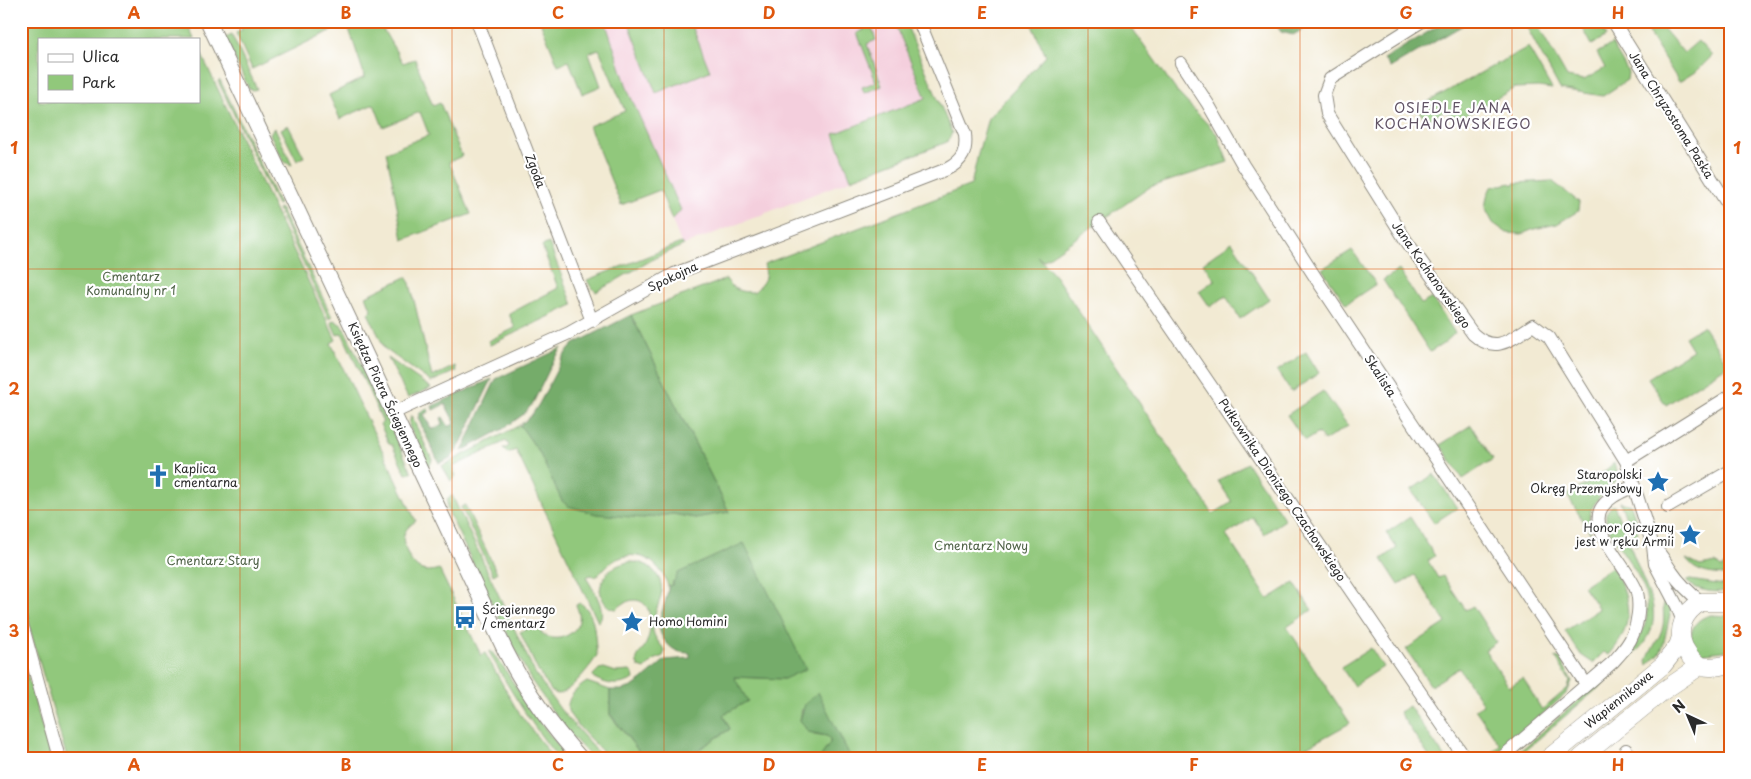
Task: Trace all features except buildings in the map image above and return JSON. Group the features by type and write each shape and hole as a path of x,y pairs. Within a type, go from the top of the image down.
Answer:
{"main road":[{"path":"1701,602 1730,602"},
{"name":"Wapiennikowa","path":"1549,758 1663,665 1678,646 1682,629 1693,607 1701,602"},
{"path":"1682,629 1688,655 1700,666 1730,664"},
{"name":"Wapiennikowa","path":"1581,758 1663,690 1700,666"}],"street":[{"name":"Księdza Piotra Ściegiennego","path":"208,21 512,664 533,699 580,758"},
{"name":"Zgoda","path":"477,21 592,322"},
{"name":"Spokojna","path":"393,413 592,322 674,274 956,164 965,152 964,134 919,21"},
{"name":"Jana Kochanowskiego","path":"1422,21 1330,79 1325,90 1325,106 1332,122 1405,239 1468,329 1479,340 1496,346 1533,325 1549,337 1626,461 1653,546 1655,564 1677,606 1682,629"},
{"name":"Jana Chryzostoma Paska","path":"1613,21 1730,208"},
{"name":"Skalista","path":"1181,63 1318,283 1586,684"},
{"name":"Pułkownika Dionizego Czachowskiego","path":"1099,222 1465,758"},
{"path":"1626,461 1730,396"},
{"path":"1668,507 1730,471"},
{"path":"1501,758 1613,662 1626,648 1633,634 1638,613 1637,593 1630,578 1601,532 1598,520 1601,509 1609,499 1634,486"},
{"name":"Jana Kochanowskiego","path":"1653,546 1663,556 1673,574 1684,587 1701,602"},
{"path":"21,620 59,758"}],"shaded area":[{"path":"605,21 905,21 952,133 947,142 684,245 681,243 672,220 681,210 629,93"}],"green space":[{"name":"Cmentarz Stary","path":"21,21 186,21 194,38 38,38 38,102 200,102 200,51 336,340 331,343 416,521 407,528 404,536 404,544 408,555 420,569 428,571 439,569 481,655 485,653 517,710 553,758 67,758 21,598"},
{"path":"231,21 378,21 403,63 415,59 433,106 440,103 462,156 449,162 471,214 403,240 386,152 429,135 420,112 383,127 374,104 340,119 329,95 365,77 347,23 252,69 236,33 242,30 239,24 233,26"},
{"path":"540,21 605,21 629,93 681,210 672,220 660,190 621,205 589,126 625,111 599,49 589,53 601,86 582,94 569,61 558,65"},
{"path":"628,21 690,21 710,71 656,93"},
{"path":"861,21 870,21 876,40 867,44 882,86 864,93 862,87 876,82 857,33 864,30"},
{"path":"894,21 905,21 952,133 947,142 851,179 834,134 926,98"},
{"name":"Cmentarz Nowy","path":"1030,21 1127,21 1178,93 1217,134 1228,162 1150,187 1043,261 1037,256 1056,277 1213,514 1232,502 1218,481 1247,463 1285,520 1264,534 1253,517 1226,535 1268,599 1294,583 1312,610 1287,627 1350,723 1287,758 850,758 802,709 800,720 814,734 827,736 830,739 830,743 820,758 686,758 730,729 723,715 733,677 784,679 673,581 672,585 668,586 654,563 639,556 622,557 613,561 596,577 591,575 586,577 601,606 601,618 598,622 516,450 507,453 503,448 507,448 509,445 506,441 453,467 456,476 451,481 442,466 520,425 539,452 562,501 642,518 673,514 695,518 729,512 631,315 726,279 738,290 754,292 764,280 766,273 764,264 971,185 988,118 1046,56"},
{"path":"1273,21 1318,21 1293,35 1281,32"},
{"path":"1446,21 1470,21 1390,68 1384,59"},
{"path":"1521,21 1535,21 1567,77 1584,80 1605,68 1597,53 1612,44 1628,72 1627,80 1603,96 1560,89 1525,24"},
{"path":"1579,21 1597,21 1606,36 1592,45"},
{"path":"1641,21 1657,21 1684,53 1698,41 1712,56 1698,70 1679,82"},
{"path":"232,35 257,89 249,89 225,38"},
{"path":"1528,47 1552,89 1538,87 1515,88 1459,119 1444,111 1426,121 1418,107"},
{"path":"220,80 279,204 277,205 218,81"},
{"path":"288,125 304,157 297,161 281,129"},
{"path":"275,128 292,165 284,162 270,134"},
{"path":"1552,181 1579,202 1578,211 1557,224 1534,229 1522,234 1507,233 1493,223 1485,208 1491,187 1511,183 1513,185 1514,183"},
{"path":"280,208 332,317 329,319 278,209"},
{"path":"1232,242 1269,299 1240,319 1226,296 1210,307 1199,291 1215,280 1203,263"},
{"path":"549,243 573,305 490,345 488,341 515,328 509,314 558,288 542,246"},
{"path":"681,243 684,245 657,257 596,292 587,280"},
{"path":"1352,250 1376,284 1346,304 1322,269"},
{"path":"1399,270 1421,304 1432,298 1455,333 1430,352 1383,280"},
{"path":"406,277 410,283 432,377 455,366 456,371 431,382 385,349 368,313 372,311 366,296"},
{"path":"631,315 729,512 695,518 673,514 642,518 596,514 568,506 562,501 539,452 520,425 531,416 539,404 565,354 574,344"},
{"path":"334,320 343,326 412,473 406,474 392,445 389,444 380,424 383,422 342,333 337,335 331,322"},
{"path":"1703,326 1728,365 1666,405 1648,378 1693,350 1685,337"},
{"path":"562,348 533,403 524,414 503,429 462,451 496,379"},
{"path":"1306,352 1319,373 1291,392 1277,371"},
{"path":"388,358 431,388 408,398"},
{"path":"492,379 459,447 451,458 439,463 418,418 420,412 428,408 429,412 424,414 432,430 443,424 441,418 443,417 449,427 455,423 445,404 433,410 432,406"},
{"path":"1323,391 1348,426 1324,441 1318,433 1305,441 1287,415"},
{"path":"411,415 432,459 431,463 427,466 409,426"},
{"path":"1471,425 1493,459 1463,479 1440,445"},
{"path":"1614,463 1618,474 1617,480 1604,489 1604,492 1595,502 1589,521 1591,534 1567,495 1594,480"},
{"path":"1434,474 1457,508 1434,523 1411,490"},
{"path":"452,495 535,673 560,709 603,758 592,758 566,730 531,680 447,509 447,500"},
{"path":"1620,502 1631,505 1638,526 1636,546"},
{"path":"465,505 497,573 493,575 461,507"},
{"path":"1614,505 1652,602 1654,615 1649,636 1636,652 1610,674 1611,677 1516,758 1512,758 1618,666 1633,648 1644,629 1647,607 1646,596 1637,574 1611,534 1608,526 1606,513"},
{"path":"1410,517 1435,556 1428,561 1438,578 1443,576 1466,610 1473,606 1496,642 1485,650 1509,687 1523,678 1542,710 1568,688 1570,681 1555,657 1561,660 1572,681 1567,693 1492,758 1485,758 1500,745 1475,709 1483,704 1459,668 1431,686 1406,649 1446,623 1415,575 1399,585 1382,559 1397,548 1386,533"},
{"path":"744,543 806,669 784,679 734,677 748,701 723,715 730,729 686,758 644,758 610,714 610,690 622,690 632,687 665,660 690,658 690,653 674,649 661,636 660,622 668,586 672,585 678,573"},
{"path":"1686,559 1700,566 1716,563 1721,568 1730,563 1730,576 1700,571"},
{"path":"629,562 649,566 659,579 661,587 653,631 665,651 663,656 654,660 645,669 639,667 637,661 647,642 650,631 649,612 646,606 643,602 633,600 617,609 613,609 605,603 600,590 603,579 609,571 618,565"},
{"path":"1612,567 1624,590 1627,601 1627,623 1623,634 1609,655 1604,652 1593,663 1581,655 1565,631 1599,609 1583,586"},
{"path":"1686,581 1730,586 1730,591 1713,592 1701,590"},
{"path":"1666,595 1671,610 1663,646 1660,653 1648,665 1648,657 1663,626"},
{"path":"580,603 585,607 592,619 597,655 568,689 560,694 556,694 552,692 538,671 520,632 536,625 540,632 546,636 559,638 566,636 571,633 579,621 576,605"},
{"path":"1711,615 1730,616 1730,650 1699,654 1692,642 1692,630 1704,617"},
{"path":"1371,648 1383,667 1354,686 1341,667"},
{"path":"491,651 505,669 528,707 568,758 558,758 539,732 504,679 489,652"},
{"path":"21,653 51,758 21,758"},
{"path":"604,668 616,672 630,671 634,679 614,684 594,678 593,675 599,669"},
{"path":"587,682 610,690 610,715 644,758 609,758 570,715 568,706 570,697"},
{"path":"818,692 851,758 820,758 830,743 830,739 827,736 808,732 800,720 805,704"},
{"path":"1409,706 1445,758 1430,758 1399,712"}],"place":[{"name":"Kaplica cmentarna","path":"158,476"},
{"name":"Staropolski Okręg Przemysłowy","path":"1658,482"},
{"name":"Honor Ojczyzny jest w ręku Armii","path":"1690,535"},
{"name":"Ściegiennego / cmentarz","path":"465,617"},
{"name":"Homo Homini","path":"632,622"}],"district":[{"name":"OSIEDLE JANA KOCHANOWSKIEGO","path":"1453,116"}],"park label":[{"name":"Cmentarz Komunalny nr 1","path":"131,284"}]}
